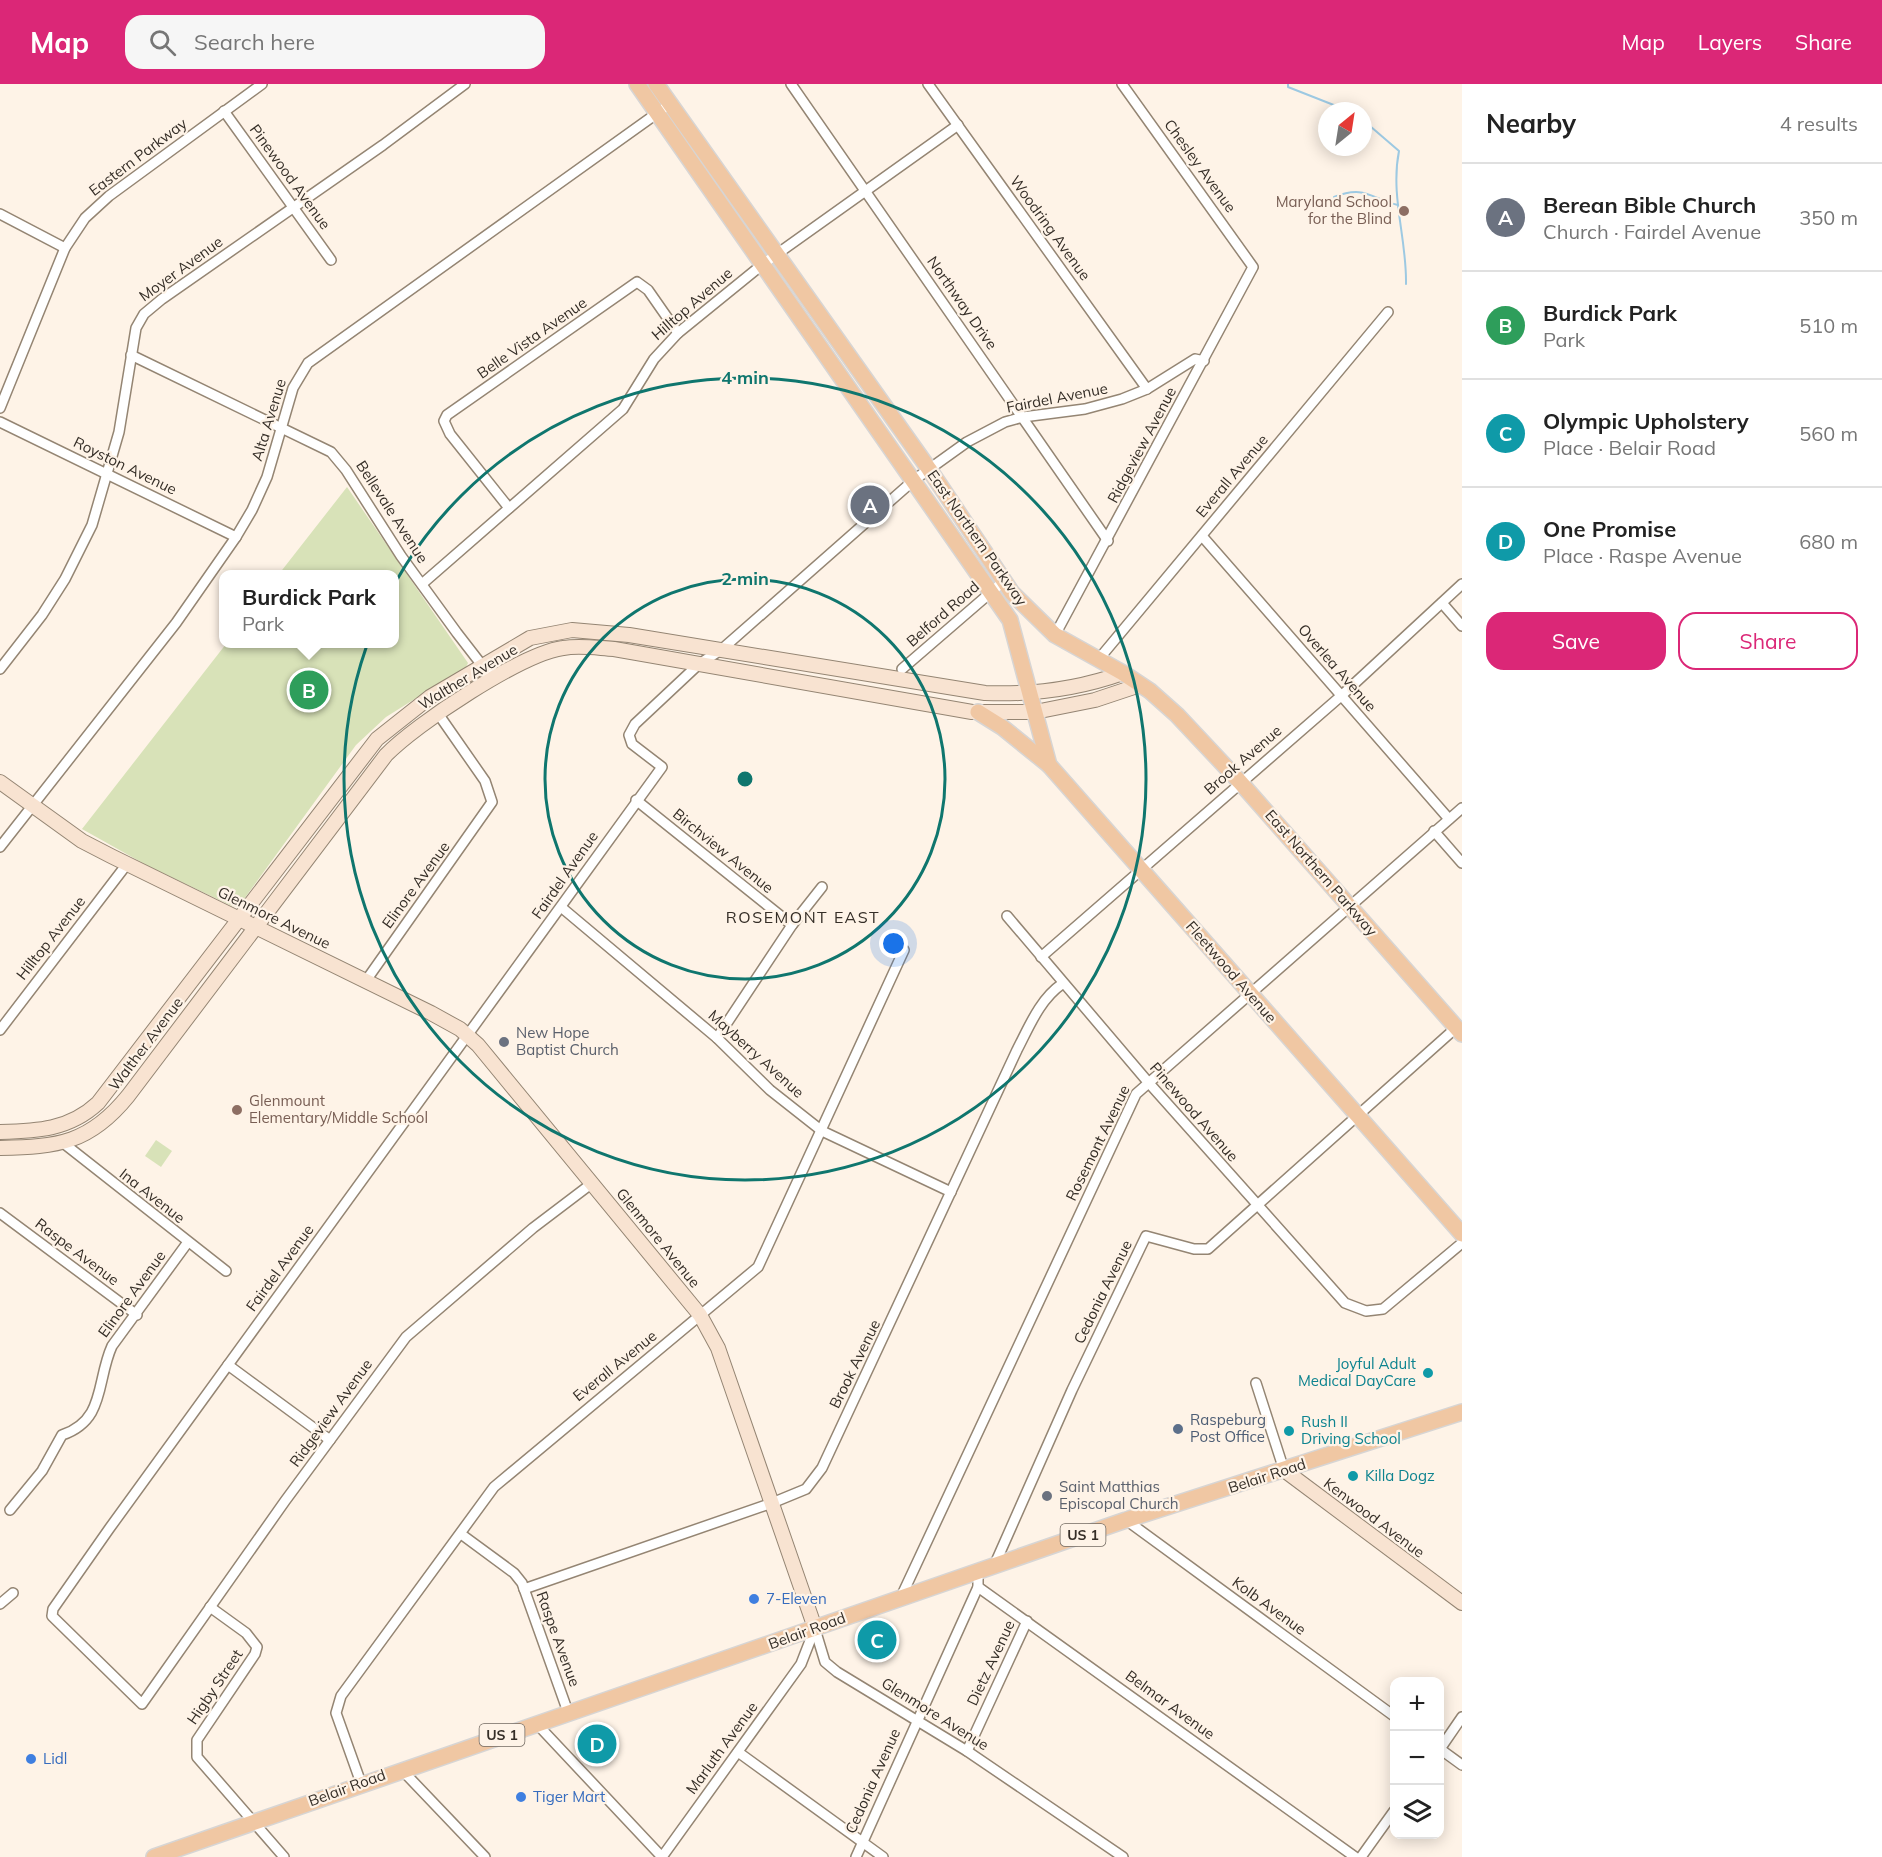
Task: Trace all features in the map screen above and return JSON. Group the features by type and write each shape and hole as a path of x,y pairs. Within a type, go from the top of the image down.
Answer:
{"main road":[{"name":"East Northern Parkway","path":"637,84 1010,620 1030,693"},
{"name":"East Northern Parkway","path":"656,84 850,356 1004,581 1026,609 1055,635 1140,685 1178,715 1460,1028"},
{"path":"834,366 850,356"},
{"name":"Walther Avenue","path":"0,1132 51,1129 67,1124 92,1110 377,739 411,710 530,638 558,631 604,632 955,689 1030,693 1093,683 1123,674"},
{"name":"Walther Avenue","path":"0,1148 62,1142 92,1131 105,1123 377,765 409,733 497,677 547,652 578,647 614,650 978,712 1035,712 1095,700 1140,685"},
{"name":"Fleetwood Avenue","path":"1030,693 1049,765 1462,1234"},
{"path":"978,712 1002,727 1049,765"},
{"name":"Glenmore Avenue","path":"0,782 82,841 431,1013 467,1035 700,1315 718,1348 815,1629"},
{"name":"Belair Road","path":"154,1857 401,1769 815,1629 901,1597 978,1579 994,1566 1126,1520 1462,1412"},
{"name":"Kenwood Avenue","path":"1284,1470 1462,1603"}],"street":[{"name":"Eastern Parkway","path":"0,408 65,248 85,218 109,196 262,84"},
{"name":"Moyer Avenue","path":"0,669 42,615 65,579 92,525 119,432 136,328 151,308 465,84"},
{"name":"Northway Drive","path":"791,84 1108,541"},
{"name":"Woodring Avenue","path":"928,84 1148,389"},
{"name":"Chesley Avenue","path":"1122,84 1253,267"},
{"name":"Alta Avenue","path":"0,847 176,622 236,537 267,477 297,379 314,357 670,104"},
{"name":"Pinewood Avenue","path":"224,111 331,260"},
{"name":"Hilltop Avenue","path":"422,584 623,409 637,391 654,359 678,333 776,254 958,125"},
{"path":"0,214 65,248"},
{"name":"Ridgeview Avenue","path":"1055,635 1108,541 1253,267"},
{"name":"Belle Vista Avenue","path":"509,508 461,450 444,421 455,409 632,284 640,283 648,290 678,333"},
{"name":"Everall Avenue","path":"1098,660 1388,312"},
{"name":"Bellevale Avenue","path":"131,355 331,452 342,463 422,584 488,673 497,677"},
{"name":"Fairdel Avenue","path":"142,1704 52,1617 52,1609 662,767 632,744 629,735 635,724 699,664 721,650 914,480 980,434 1023,417 1094,407 1148,389 1195,359 1204,361"},
{"name":"Royston Avenue","path":"0,422 236,537"},
{"name":"Overlea Avenue","path":"1202,536 1449,819"},
{"name":"Belford Road","path":"902,669 1004,581"},
{"name":"Brook Avenue","path":"1041,957 1341,696 1462,584"},
{"path":"1442,603 1462,626"},
{"name":"Elinore Avenue","path":"365,982 491,806 491,794 485,782 439,715"},
{"name":"Birchview Avenue","path":"636,800 792,925"},
{"name":"Rosemont Avenue","path":"901,1597 1136,1094 1462,808"},
{"path":"1434,831 1462,863"},
{"name":"Hilltop Avenue","path":"0,1030 127,864"},
{"path":"717,1038 792,925 822,887"},
{"name":"Mayberry Avenue","path":"561,907 717,1038 770,1090 822,1131 951,1192"},
{"name":"Pinewood Avenue","path":"1007,916 1062,984 1257,1207 1340,1298 1352,1307 1371,1312 1391,1304 1462,1243"},
{"name":"Everall Avenue","path":"361,1784 337,1719 337,1704 461,1534 480,1504 505,1476 758,1267 904,950"},
{"name":"Brook Avenue","path":"524,1589 772,1503 806,1489 816,1479 1032,1020 1051,993 1062,984"},
{"name":"Cedonia Avenue","path":"994,1566 1072,1390 1146,1236 1194,1249 1208,1249 1358,1115 1460,1028"},
{"name":"Ina Avenue","path":"62,1142 226,1270"},
{"name":"Ridgeview Avenue","path":"142,1704 406,1337 533,1228 591,1184"},
{"name":"Raspe Avenue","path":"0,1213 136,1315"},
{"name":"Elinore Avenue","path":"10,1510 42,1471 62,1435 76,1430 86,1420 99,1396 108,1354 188,1242"},
{"path":"228,1365 330,1440"},
{"path":"1256,1383 1284,1470"},
{"name":"Kolb Avenue","path":"1126,1520 1390,1712"},
{"name":"Raspe Avenue","path":"461,1534 514,1574 524,1589 568,1712"},
{"name":"Cedonia Avenue","path":"856,1857 978,1579"},
{"name":"Belmar Avenue","path":"978,1579 1027,1621 1355,1857"},
{"path":"0,1604 13,1593"},
{"name":"Higby Street","path":"210,1607 246,1633 257,1647 255,1654 197,1740 197,1757 252,1822"},
{"name":"Dietz Avenue","path":"967,1752 1027,1621"},
{"name":"Marluth Avenue","path":"662,1857 787,1685 805,1655 815,1629"},
{"name":"Glenmore Avenue","path":"815,1629 822,1656 837,1672 967,1752 1123,1857"},
{"path":"805,1655 812,1653 822,1656"},
{"path":"1444,1743 1462,1717"},
{"path":"536,1723 662,1857"},
{"path":"738,1752 883,1857"},
{"path":"1444,1752 1462,1765"},
{"path":"401,1769 485,1857"},
{"path":"1361,1857 1390,1818"},
{"path":"252,1822 284,1857"}],"green space":[{"path":"347,487 468,663 466,667 386,717 356,745 239,906 234,907 148,866 82,829 223,648 399,648 399,570 282,570"},
{"path":"156,1140 172,1151 161,1167 145,1156"}],"waterway":[{"path":"1288,84 1288,87 1326,102"},
{"path":"1372,128 1399,151 1396,184 1406,284"},
{"path":"1334,197 1360,192 1398,205"}],"place":[{"name":"Maryland School for the Blind","path":"1404,211"},
{"name":"Berean Bible Church","path":"870,505"},
{"name":"Burdick Park","path":"309,690"},
{"name":"New Hope Baptist Church","path":"504,1042"},
{"name":"Glenmount Elementary/Middle School","path":"237,1110"},
{"name":"Joyful Adult Medical DayCare","path":"1428,1373"},
{"name":"Raspeburg Post Office","path":"1178,1429"},
{"name":"Rush II Driving School","path":"1289,1431"},
{"name":"Killa Dogz","path":"1353,1476"},
{"name":"Saint Matthias Episcopal Church","path":"1047,1496"},
{"name":"7-Eleven","path":"754,1599"},
{"name":"Olympic Upholstery","path":"877,1640"},
{"name":"One Promise","path":"597,1744"},
{"name":"Lidl","path":"31,1759"},
{"name":"Tiger Mart","path":"521,1797"}],"district":[{"name":"ROSEMONT EAST","path":"803,917"}]}
